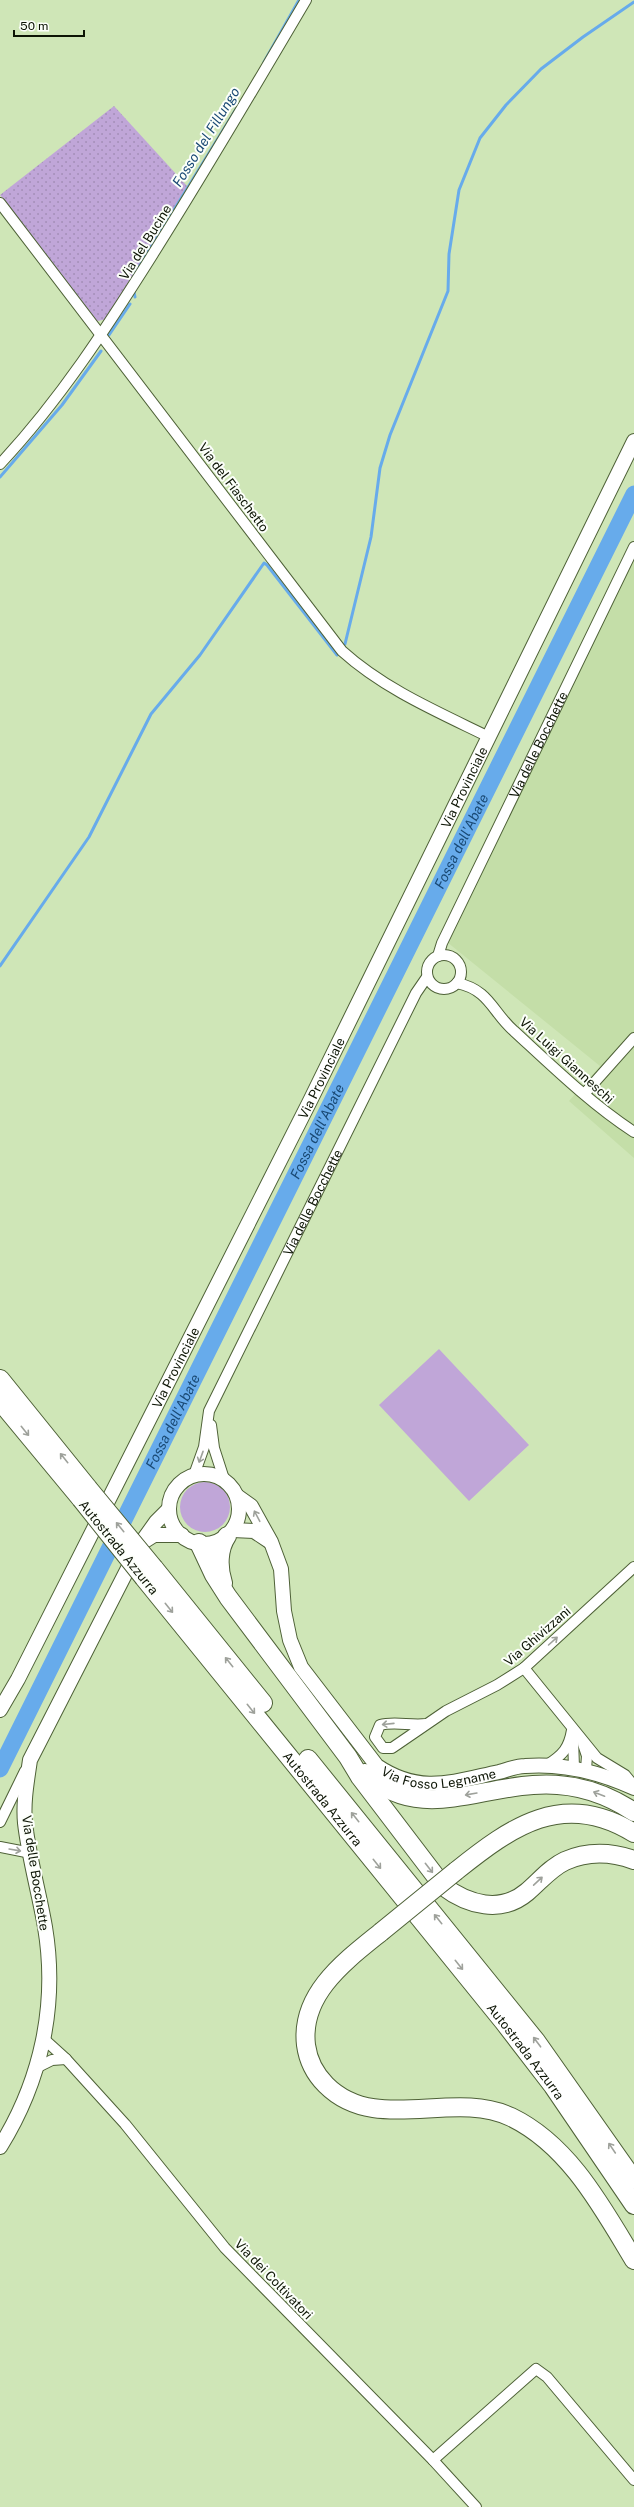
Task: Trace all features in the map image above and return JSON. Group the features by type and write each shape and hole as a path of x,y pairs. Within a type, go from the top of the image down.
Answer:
{"highway":[{"name":"Autostrada Azzurra","path":"0,1379 84,1494"},
{"name":"Autostrada Azzurra","path":"0,1401 84,1494 536,2041 634,2180"},
{"path":"228,1597 220,1573 221,1544 230,1533"},
{"path":"199,1543 214,1575 228,1597 348,1757 360,1777 443,1886 466,1900 489,1905 517,1899 556,1866 581,1856 599,1853 634,1860"},
{"name":"Autostrada Azzurra","path":"149,1573 553,2086 634,2205"},
{"path":"348,1757 377,1784 408,1798 434,1800 533,1785 564,1785 600,1794 634,1812"},
{"path":"634,1833 616,1824 587,1816 564,1815 542,1818 521,1825 501,1836 381,1932 334,1973 311,2005 306,2021 306,2046 310,2061 321,2080 343,2099 366,2108 381,2110 439,2107 479,2108 503,2114 539,2134 563,2155 634,2260"}],"main road":[{"name":"Via Provinciale","path":"0,1710 32,1651 310,1101 634,441"},
{"path":"141,1543 154,1535 182,1535 199,1543 218,1541 230,1533 238,1519 240,1507 237,1496 224,1479 204,1474 194,1475 179,1485 174,1492 169,1510 171,1519 182,1535"},
{"name":"Via Fosso Legname","path":"237,1496 251,1506 271,1542 281,1569 284,1611 290,1640 301,1667 377,1766 392,1777 409,1782 429,1785 448,1783 524,1766 547,1765 580,1768 634,1787"},
{"name":"Via delle Bocchette","path":"0,2147 18,2117 38,2067 45,2040 48,1968 45,1928 25,1822 25,1792 30,1760 141,1543 156,1522 169,1510"},
{"path":"230,1533 254,1531 271,1542"}],"street":[{"name":"Via del Bucine","path":"0,464 58,397 102,334 184,205 306,0"},
{"name":"Via del Fiaschetto","path":"0,203 102,334 342,650 363,670 424,706 489,737"},
{"name":"Via delle Bocchette","path":"194,1475 204,1447 209,1411 416,993 430,982 427,967 438,956 442,943 634,547"},
{"path":"430,982 437,988 448,989 457,983 461,973 457,962 448,956 442,943"},
{"path":"438,956 448,956"},
{"name":"Via Luigi Gianneschi","path":"461,973 469,986"},
{"name":"Via Luigi Gianneschi","path":"457,983 469,986 488,998 512,1030 612,1118 634,1132"},
{"path":"585,1093 634,1038"},
{"path":"209,1411 214,1448 224,1479"},
{"name":"Via Ghivizzani","path":"426,1724 498,1685 524,1668 634,1567"},
{"path":"524,1668 573,1731 597,1758 625,1775 634,1787"},
{"path":"547,1765 564,1753 569,1744 573,1731"},
{"path":"573,1731 587,1756 580,1768"},
{"path":"0,1822 30,1760"},
{"path":"0,1847 31,1853"},
{"name":"Via dei Coltivatori","path":"45,2040 66,2059 125,2124 225,2248 433,2460 476,2507"},
{"path":"38,2067 52,2060 66,2059"},
{"path":"433,2460 536,2369 547,2377 597,2434 634,2480"}],"shaded area":[{"path":"114,106 187,186 108,319 97,321 0,195"},
{"path":"634,554 634,1158 569,1101 600,1066 447,942"},
{"path":"439,1349 529,1445 469,1501 379,1405"},
{"path":"200,1482 210,1482 223,1489 230,1502 230,1512 223,1525 210,1532 200,1532 191,1528 184,1521 180,1512 180,1502 184,1493 191,1486"}],"waterway":[{"name":"Fosso del Fillungo","path":"264,62 299,0"},
{"path":"345,644 371,537 380,468 390,435 448,291 449,254 459,190 480,138 506,105 541,69 583,37 634,2"},
{"name":"Fosso del Fillungo","path":"134,275 236,109"},
{"name":"Fosso del Fillungo","path":"134,292 135,297"},
{"name":"Fosso del Fillungo","path":"109,335 130,304"},
{"name":"Fosso del Fillungo","path":"0,477 62,405 101,351"},
{"name":"Fossa dell'Abate","path":"0,1769 634,494"},
{"path":"0,966 89,837 151,714 200,655 264,563 337,655"}]}
